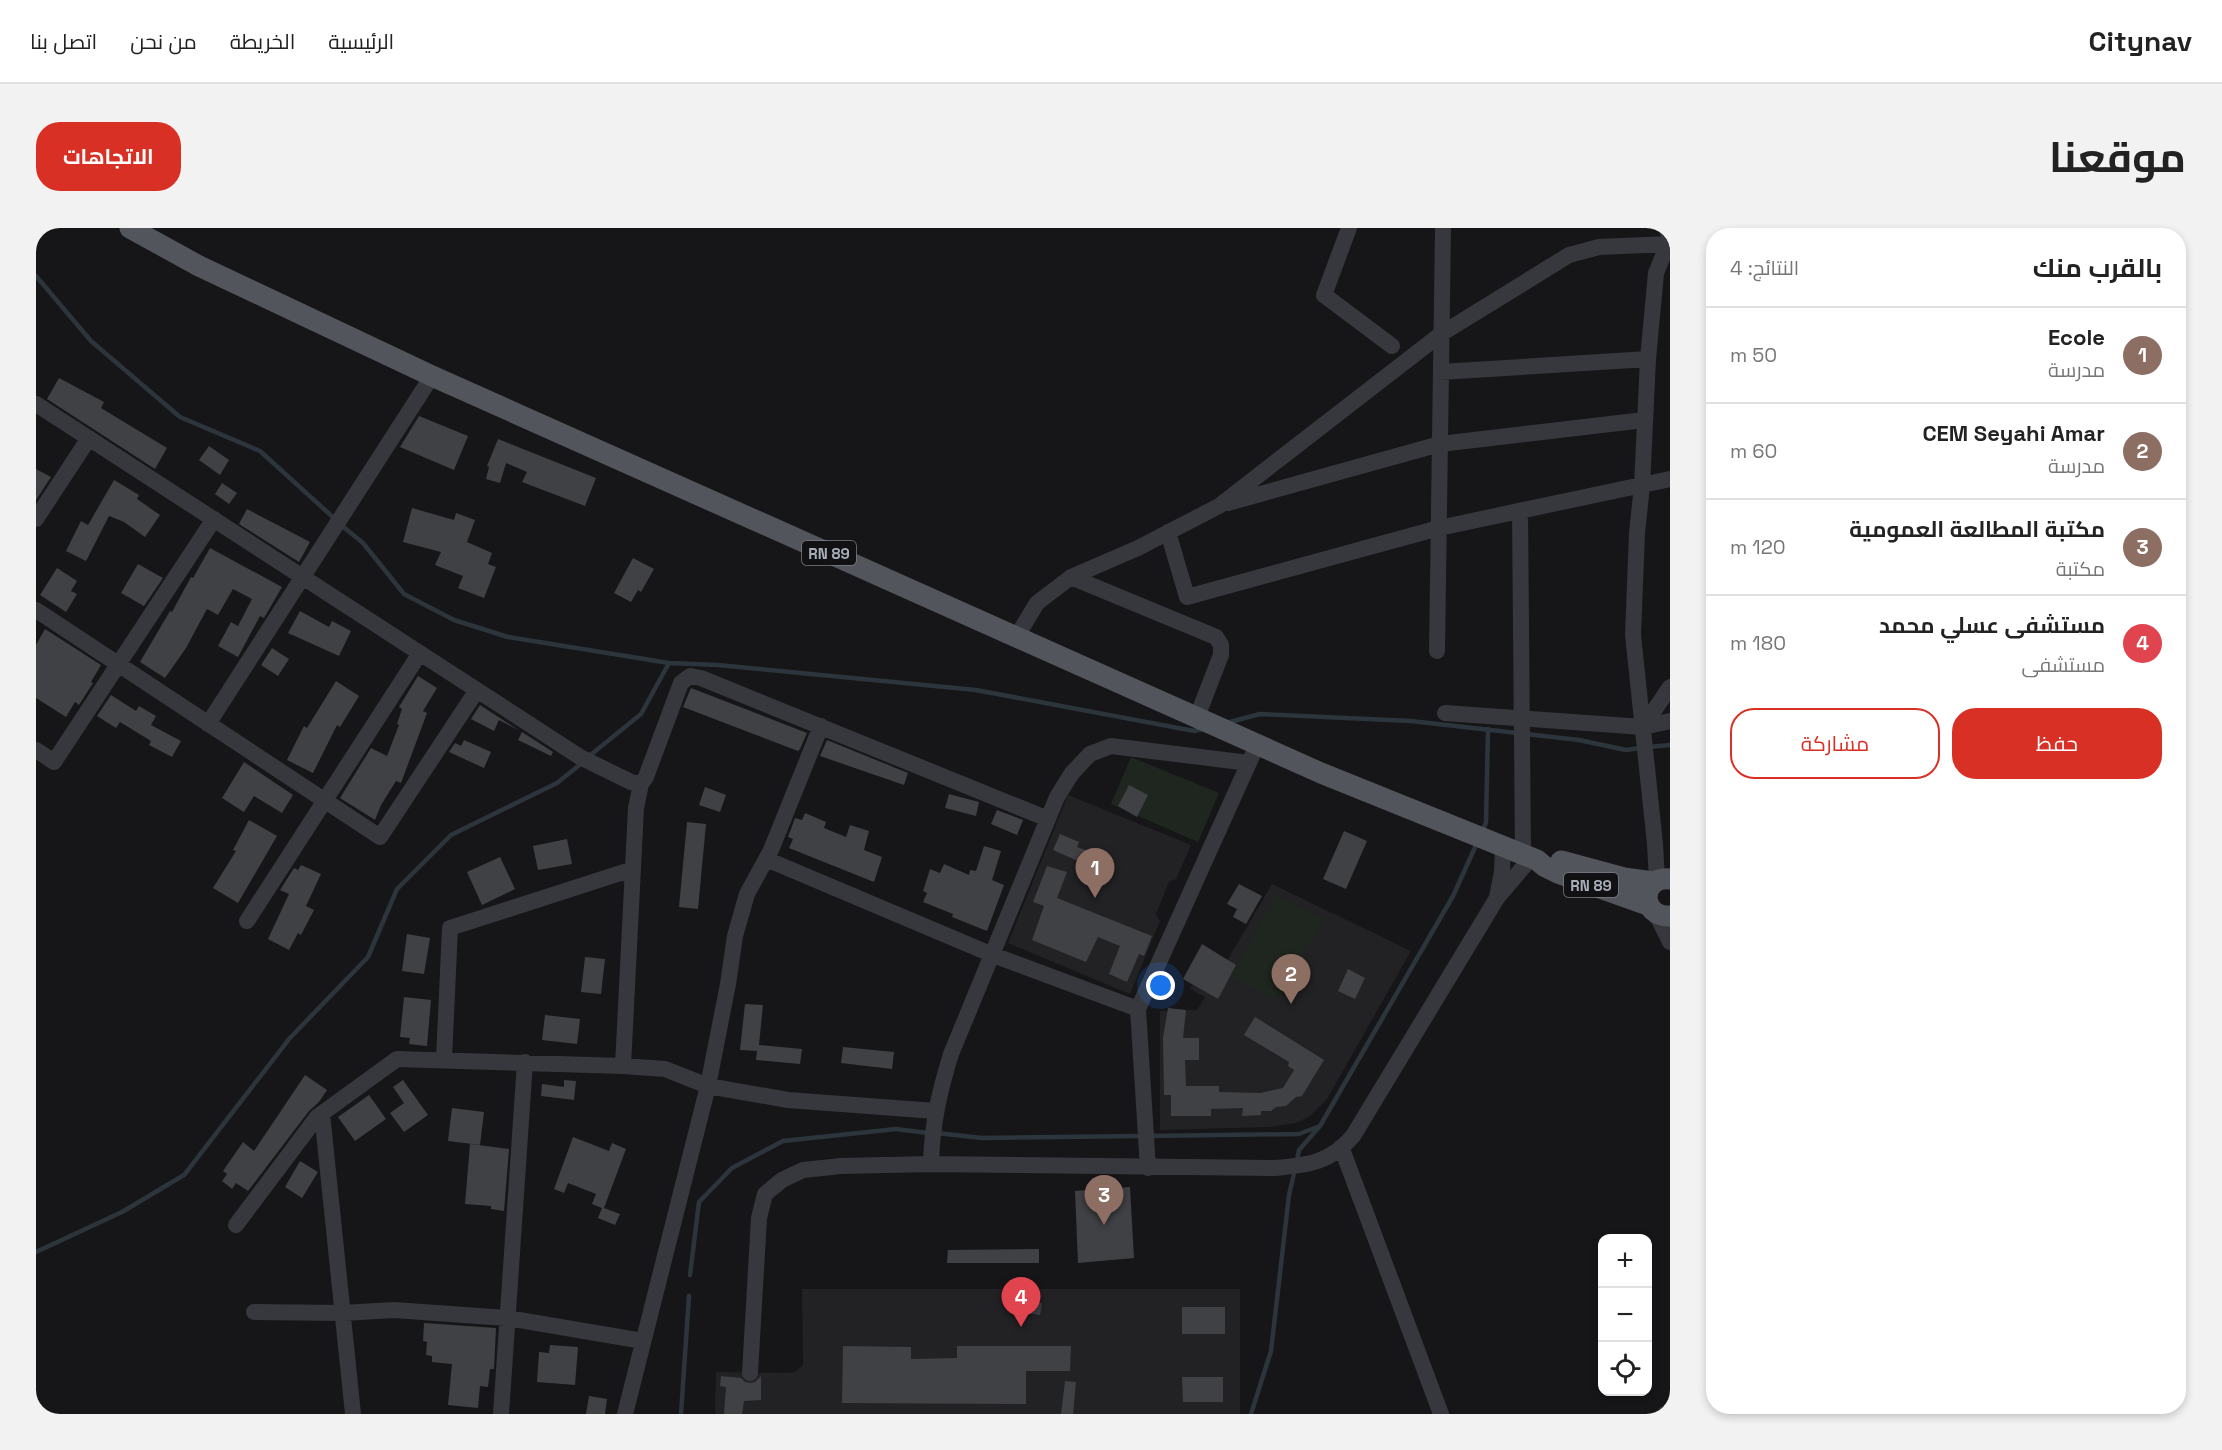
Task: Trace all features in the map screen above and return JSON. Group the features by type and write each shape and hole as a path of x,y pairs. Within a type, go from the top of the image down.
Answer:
{"main road":[{"name":"RN 89","path":"130,228 199,266 432,376 1321,773 1524,855 1558,873 1658,911"},
{"name":"RN 89","path":"1524,855 1561,860 1624,878 1660,871"},
{"path":"1658,911 1647,893 1660,871"}],"street":[{"path":"1349,228 1324,295 1392,346"},
{"path":"1437,651 1443,228"},
{"path":"1666,228 1670,236"},
{"path":"1017,636 1037,603 1071,577 1138,548 1219,506 1441,334 1569,255 1599,246 1670,247"},
{"path":"1660,871 1633,635 1644,420 1656,273 1663,256 1670,247"},
{"path":"1441,372 1648,359"},
{"path":"208,724 432,376"},
{"path":"36,404 580,757 631,782 641,783"},
{"path":"1219,506 1440,444 1644,420"},
{"path":"36,519 89,438"},
{"path":"1168,532 1187,597 1439,528 1670,479"},
{"path":"750,1373 759,1218 765,1194 782,1180 803,1170 841,1166 931,1164 1148,1168 1287,1167 1327,1158 1342,1149 1353,1136 1524,855 1520,511"},
{"path":"36,750 54,762 214,519"},
{"path":"1071,577 1216,638 1221,645 1221,655 1197,717"},
{"path":"36,610 380,837 477,690"},
{"path":"247,921 420,653"},
{"path":"623,1066 636,808 641,783 646,777 681,683 690,676 701,678 1048,819"},
{"path":"1643,728 1670,687"},
{"path":"1445,713 1643,728 1670,721"},
{"path":"626,1414 708,1086 735,936 747,894 766,859 821,726"},
{"path":"1148,1168 1137,1009 1258,744"},
{"path":"931,1164 935,1111 951,1054 1057,797 1072,773 1090,754 1111,746 1249,763"},
{"path":"1497,898 1502,872 1524,855"},
{"path":"766,859 993,955 1137,1009"},
{"path":"444,1059 450,928 633,869"},
{"path":"1658,911 1670,942"},
{"path":"236,1225 317,1117 398,1059 665,1069 708,1086 788,1100 935,1111"},
{"path":"501,1414 525,1062"},
{"path":"322,1113 353,1414"},
{"path":"1342,1149 1441,1414"},
{"path":"254,1312 343,1313 394,1310 507,1318 643,1341"}],"shaded area":[{"path":"1131,757 1219,793 1198,842 1111,804"},
{"path":"1068,795 1191,845 1176,879 1169,882 1156,914 1160,921 1130,994 1008,943"},
{"path":"1272,884 1411,951 1327,1099 1310,1116 1296,1123 1269,1127 1160,1130 1160,1011 1197,1010 1205,997 1190,989 1209,952 1227,961"},
{"path":"1276,895 1323,919 1277,1002 1230,977"},
{"path":"802,1289 1240,1289 1240,1414 715,1414 716,1372 787,1373 795,1372 803,1365"}],"building":[{"path":"59,378 104,402 101,408 167,448 155,469 47,399"},
{"path":"419,416 468,436 454,470 400,447"},
{"path":"498,439 596,478 585,506 522,482 527,472 506,463 500,483 486,479 489,467 487,466"},
{"path":"209,446 229,460 220,475 199,460"},
{"path":"36,469 51,477 36,500"},
{"path":"114,480 139,495 137,499 160,515 145,537 124,522 109,516 86,561 66,551 81,521 88,525"},
{"path":"222,483 237,493 229,504 215,494"},
{"path":"412,508 454,520 456,513 475,520 467,542 492,553 488,564 496,567 484,598 458,588 463,576 435,565 441,552 403,542"},
{"path":"247,509 310,542 299,562 239,524"},
{"path":"210,548 282,587 264,618 260,616 238,657 218,646 231,622 238,626 252,599 233,589 218,615 207,609 186,648 165,678 140,662"},
{"path":"633,558 654,569 641,592 638,590 631,602 614,593"},
{"path":"138,564 163,578 144,606 121,593"},
{"path":"57,568 77,581 71,591 77,594 66,612 40,595"},
{"path":"300,611 329,627 332,621 351,631 339,656 288,633"},
{"path":"45,629 101,665 79,705 75,702 66,717 36,698 36,645"},
{"path":"272,648 289,659 278,676 261,665"},
{"path":"418,676 437,688 423,711 427,713 401,783 396,781 381,805 375,820 340,798 371,748 387,756 399,725 397,724 402,709 399,707"},
{"path":"336,681 359,696 340,727 337,725 313,773 287,760 304,726 307,728"},
{"path":"691,688 807,733 800,749 798,751 683,707"},
{"path":"111,695 136,711 139,706 156,716 151,725 181,741 172,757 149,745 151,741 120,722 116,728 97,716"},
{"path":"480,705 520,731 499,720 494,731 471,719"},
{"path":"522,732 553,752 551,756 518,740"},
{"path":"464,740 491,752 484,768 449,752 455,743 461,746"},
{"path":"827,740 908,773 904,785 820,756"},
{"path":"244,762 293,795 282,813 254,796 244,812 222,798"},
{"path":"1129,785 1148,795 1137,817 1118,806"},
{"path":"705,787 726,795 720,812 699,805"},
{"path":"949,794 979,802 976,816 945,808"},
{"path":"997,810 1023,820 1017,835 991,824"},
{"path":"805,813 826,822 824,828 846,837 850,825 869,831 864,850 882,857 874,882 789,848 793,839 788,837 795,818 802,820"},
{"path":"249,820 277,836 238,903 213,888 236,851 233,850"},
{"path":"687,822 706,824 698,909 679,907"},
{"path":"1344,831 1367,841 1346,889 1323,879"},
{"path":"1060,834 1079,842 1077,847 1102,856 1097,870 1077,863 1078,861 1053,850"},
{"path":"567,839 572,864 538,870 533,846"},
{"path":"984,846 1001,851 992,880 1004,885 987,931 923,902 927,893 923,891 930,869 940,873 944,864 969,875 970,870 976,871"},
{"path":"500,857 515,889 482,905 467,872"},
{"path":"301,865 321,874 306,906 314,910 301,935 298,933 289,950 268,939 289,894 280,890 294,868 298,870"},
{"path":"1047,866 1067,872 1057,898 1152,936 1144,956 1139,954 1127,982 1109,974 1120,946 1098,937 1086,962 1032,940 1044,906 1033,902"},
{"path":"1239,884 1262,896 1246,924 1233,917 1237,909 1227,904"},
{"path":"407,934 430,938 424,974 402,971"},
{"path":"1202,944 1236,965 1218,999 1183,979"},
{"path":"585,957 605,959 601,994 581,992"},
{"path":"1348,969 1365,978 1355,999 1338,991"},
{"path":"404,997 431,1000 427,1046 409,1044 410,1038 400,1037"},
{"path":"745,1004 763,1005 759,1045 802,1049 800,1064 756,1060 757,1051 740,1050"},
{"path":"1168,1008 1186,1010 1183,1038 1199,1038 1199,1060 1185,1060 1186,1086 1219,1086 1219,1092 1260,1093 1283,1088 1294,1070 1288,1066 1289,1062 1244,1035 1255,1017 1324,1060 1302,1096 1296,1097 1286,1106 1276,1107 1271,1111 1261,1111 1261,1115 1242,1116 1243,1108 1211,1109 1211,1116 1171,1116 1171,1095 1164,1095 1163,1038"},
{"path":"545,1015 580,1019 577,1044 542,1040"},
{"path":"843,1047 894,1052 892,1069 841,1063"},
{"path":"305,1075 327,1090 248,1191 236,1183 232,1189 222,1181 227,1174 223,1171 243,1142 254,1151"},
{"path":"403,1080 428,1115 404,1132 390,1113 404,1103 393,1087"},
{"path":"564,1080 576,1081 574,1100 541,1096 542,1084 564,1087"},
{"path":"369,1095 386,1119 355,1141 338,1117"},
{"path":"452,1108 484,1112 480,1145 448,1141"},
{"path":"573,1137 609,1151 612,1143 626,1149 604,1208 620,1214 615,1225 598,1218 602,1208 592,1204 596,1194 568,1183 564,1193 554,1189"},
{"path":"470,1144 509,1149 504,1211 491,1209 491,1206 465,1204"},
{"path":"300,1161 318,1172 302,1198 285,1187"},
{"path":"1130,1187 1134,1258 1078,1263 1075,1191"},
{"path":"1039,1249 1039,1263 947,1263 948,1250"},
{"path":"1014,1300 1042,1303 1040,1315 1013,1311"},
{"path":"1182,1307 1225,1307 1225,1334 1182,1334"},
{"path":"424,1323 496,1328 494,1369 490,1369 488,1387 480,1386 478,1408 448,1405 452,1364 432,1362 432,1356 426,1355 427,1342 423,1341"},
{"path":"550,1345 578,1347 575,1385 537,1382 539,1352 549,1353"},
{"path":"843,1346 911,1347 911,1359 957,1358 957,1346 1071,1346 1070,1371 1026,1371 1026,1404 842,1403"},
{"path":"721,1376 741,1378 750,1383 755,1382 761,1376 761,1400 744,1401 742,1414 724,1414 726,1387 720,1386"},
{"path":"1182,1377 1223,1377 1223,1402 1183,1402"},
{"path":"1065,1381 1076,1382 1073,1414 1061,1414"},
{"path":"589,1396 607,1399 605,1414 586,1414"}],"waterway":[{"path":"36,276 91,341 180,417 260,451 335,519"},
{"path":"341,525 363,543 404,594 454,620 508,637 669,663 718,665 976,690 1194,731 1203,729"},
{"path":"588,757 641,714 669,663"},
{"path":"1226,723 1260,714 1411,721 1579,740 1626,750 1640,748"},
{"path":"1482,833 1486,822 1488,729"},
{"path":"1649,747 1670,745"},
{"path":"36,1252 122,1212 184,1175 289,1039 368,957 397,889 451,835 557,783 582,763"},
{"path":"1149,1136 1299,1134 1320,1126 1453,896 1477,843"},
{"path":"1297,1161 1299,1150 1320,1126"},
{"path":"690,1275 699,1202 732,1168 783,1141 896,1129 928,1133"},
{"path":"937,1133 982,1138 1141,1136"},
{"path":"1251,1414 1271,1351 1289,1195 1295,1169"},
{"path":"681,1414 689,1296"}],"place":[{"name":"Ecole","path":"1095,898"},
{"name":"CEM Seyahi Amar","path":"1291,1004"},
{"name":"مكتبة المطالعة العمومية","path":"1104,1225"},
{"name":"مستشفى عسلي محمد","path":"1021,1327"}]}
